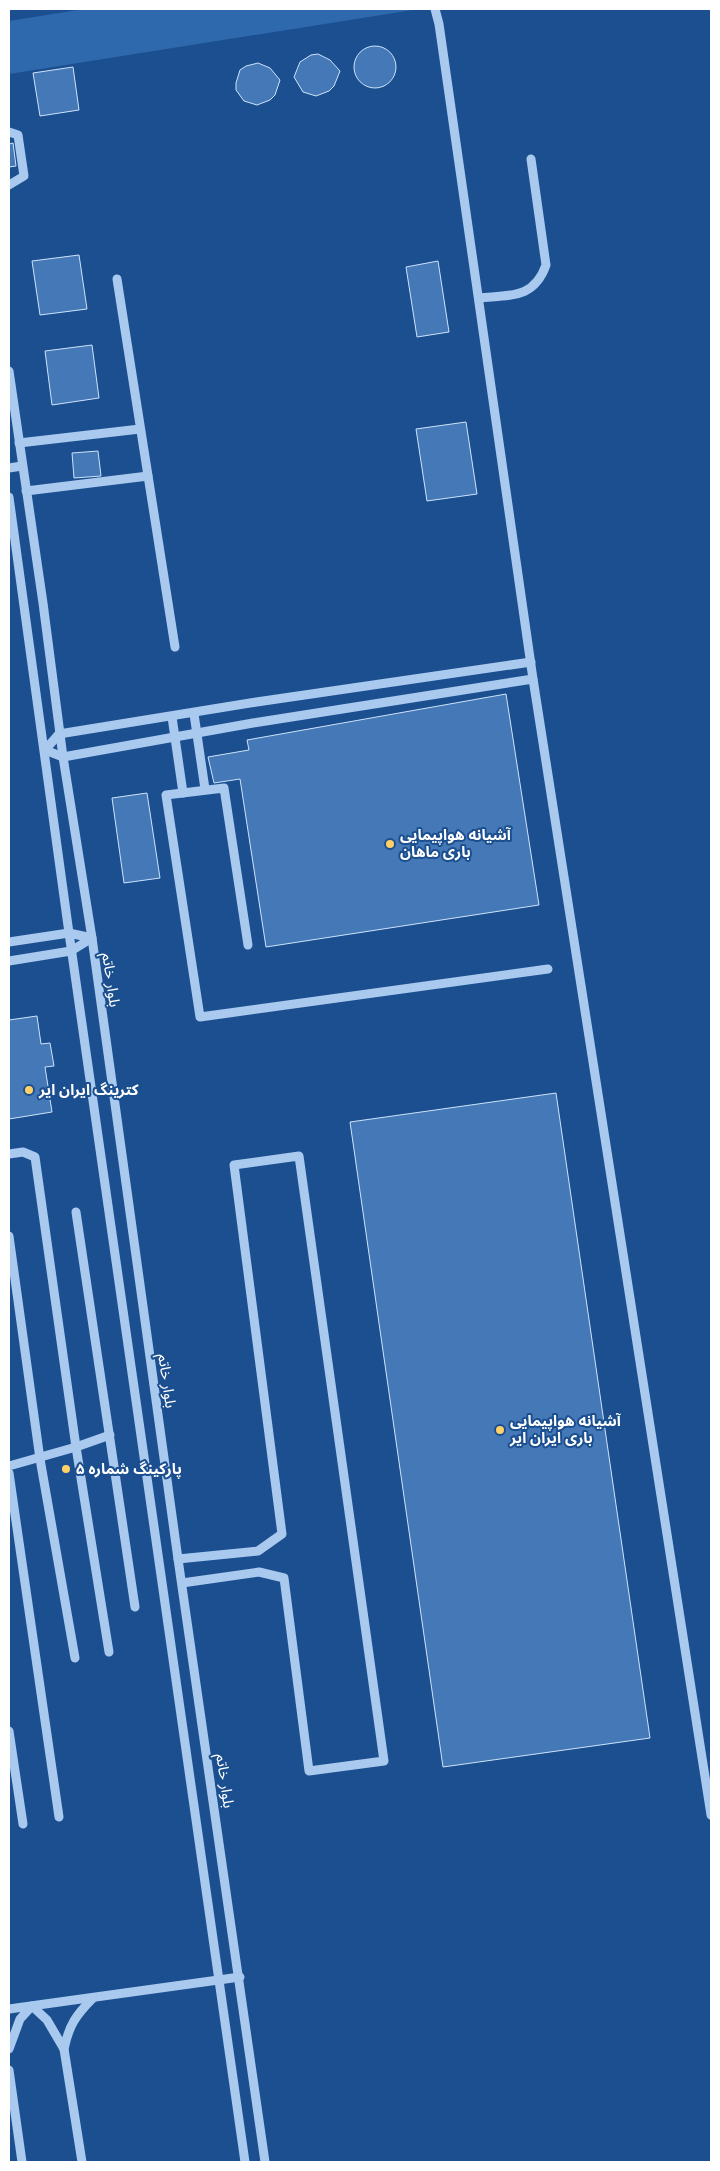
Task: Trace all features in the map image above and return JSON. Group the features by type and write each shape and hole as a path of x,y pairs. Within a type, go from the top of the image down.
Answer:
{"street":[{"path":"435,9 533,679 711,1815"},
{"path":"9,132 18,135 24,176 9,185"},
{"path":"478,298 516,294 527,290 536,285 546,265 531,159"},
{"path":"116,278 175,647"},
{"name":"بلوار خاتم","path":"9,371 43,603 62,757 92,938 178,1559 240,1977 265,2162"},
{"path":"19,443 140,429"},
{"path":"9,468 22,466"},
{"path":"26,491 148,476"},
{"path":"9,497 71,951 245,2162"},
{"path":"25,606 43,603"},
{"path":"45,750 59,734 531,662"},
{"path":"45,750 62,757 533,679"},
{"path":"194,714 204,790"},
{"path":"172,717 184,793"},
{"path":"248,945 224,788 166,795 200,1017 548,968"},
{"path":"9,942 69,933 92,938"},
{"path":"9,961 71,951 92,938"},
{"path":"9,1154 23,1152 35,1157 76,1447 109,1652"},
{"path":"178,1559 258,1551 282,1534 234,1165 299,1156 384,1761 309,1771 284,1578 259,1572 182,1583"},
{"path":"76,1212 135,1607"},
{"path":"9,1236 40,1459 75,1658"},
{"path":"9,1466 40,1459 110,1435"},
{"path":"9,1473 59,1817"},
{"path":"9,1731 24,1824"},
{"path":"9,2009 240,1977"},
{"path":"64,2049 72,2022 77,2014 93,1998"},
{"path":"32,2006 47,2020 64,2049 82,2162"},
{"path":"9,2049 20,2020 32,2006"},
{"path":"9,2070 22,2162"}],"shaded area":[{"path":"84,9 419,9 9,74 9,21"}],"building":[{"path":"375,46 390,52 396,67 390,82 375,88 360,82 354,67 360,52"},
{"path":"318,54 330,60 340,71 334,86 329,91 316,96 303,92 294,77 300,62 311,55"},
{"path":"258,63 270,68 280,80 275,95 270,100 257,105 244,101 236,90 236,83 240,70 246,66"},
{"path":"73,67 79,110 40,116 33,73"},
{"path":"13,143 16,166 9,167 9,144"},
{"path":"79,255 87,309 40,315 32,261"},
{"path":"438,261 449,332 417,337 406,267"},
{"path":"92,345 99,398 52,405 45,351"},
{"path":"466,422 477,494 427,501 416,429"},
{"path":"98,451 101,476 74,478 72,453"},
{"name":"آشیانه هواپیمایی باری ماهان","path":"506,694 539,905 266,947 240,779 214,783 208,757 249,750 247,740"},
{"path":"147,793 160,878 124,883 112,798"},
{"name":"کترینگ ایران ایر","path":"37,1016 41,1044 50,1043 54,1066 45,1067 52,1112 9,1119 9,1020"},
{"name":"آشیانه هواپیمایی باری ایران ایر","path":"556,1093 650,1738 443,1767 350,1122"}],"place":[{"name":"آشیانه هواپیمایی باری ماهان","path":"390,844"},
{"name":"کترینگ ایران ایر","path":"29,1090"},
{"name":"آشیانه هواپیمایی باری ایران ایر","path":"500,1430"},
{"name":"پارکینگ شماره ۵","path":"66,1469"}]}
